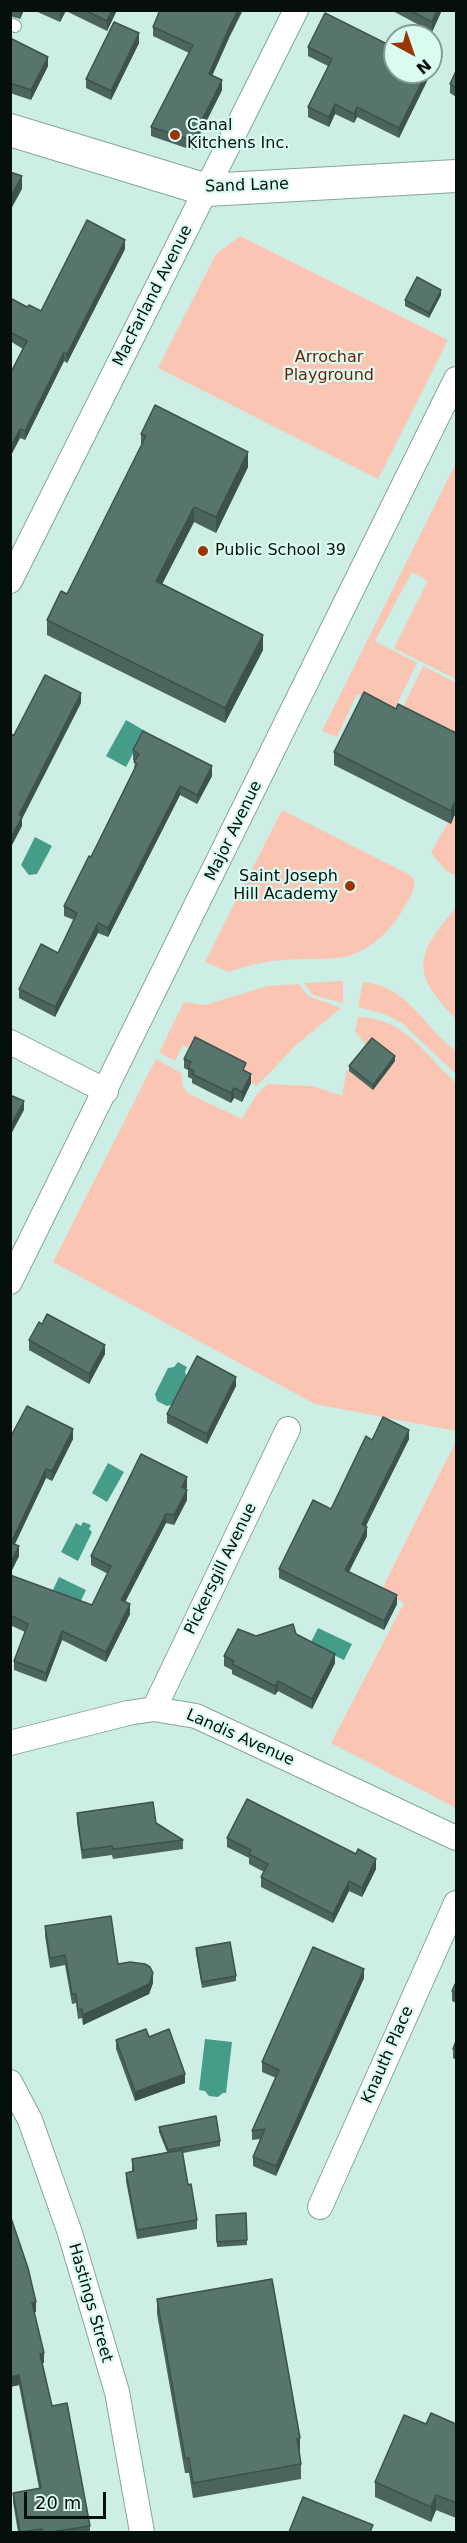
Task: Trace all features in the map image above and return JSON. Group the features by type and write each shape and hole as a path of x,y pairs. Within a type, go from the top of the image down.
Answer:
{"street":[{"name":"MacFarland Avenue","path":"10,581 296,10"},
{"name":"Sand Lane","path":"10,130 207,190 456,176"},
{"name":"Major Avenue","path":"10,1282 456,379"},
{"path":"10,1042 106,1091"},
{"name":"Pickersgill Avenue","path":"154,1709 288,1429"},
{"name":"Landis Avenue","path":"10,1743 128,1713 154,1709 196,1716 456,1838"},
{"name":"Knauth Place","path":"320,2207 456,1903"},
{"name":"Hastings Street","path":"10,2082 30,2120 69,2233 113,2380 142,2532"}],"green space":[{"name":"Arrochar Playground","path":"240,236 448,340 378,479 158,368 216,254"},
{"path":"456,463 456,679 394,648 428,581 412,572 375,641 417,663 394,710 357,694 337,737 322,731"},
{"path":"423,666 456,683 456,737 402,709"},
{"path":"282,810 410,875 414,880 413,891 392,926 358,953 338,958 269,961 229,972 205,962"},
{"path":"454,816 456,817 456,875 446,871 431,853 448,822 451,824"},
{"path":"456,908 456,1019 431,988 425,976 423,964 432,939"},
{"path":"343,981 343,1003 313,995 304,983"},
{"path":"363,982 379,985 404,999 456,1051 456,1074 402,1023 384,1014 358,1007"},
{"path":"299,984 308,996 341,1008 296,1045 257,1086 183,1045 175,1061 159,1053 184,1002 205,1005 267,986"},
{"path":"358,1017 375,1019 402,1031 456,1083 456,1431 315,1404 53,1262 156,1059 181,1073 183,1087 189,1094 242,1119 255,1097 267,1084 313,1086 342,1096 347,1069 373,1090 395,1061 368,1048 355,1031"},
{"path":"456,1441 456,1808 331,1743 404,1603 381,1591"}],"shaded area":[{"path":"126,720 145,731 126,767 106,756"},
{"path":"35,837 52,846 37,874 29,875 21,865"},
{"path":"178,1362 187,1367 185,1372 187,1378 174,1404 167,1406 157,1401 155,1394 168,1368 174,1367"},
{"path":"108,1463 124,1472 107,1502 92,1493"},
{"path":"83,1522 91,1525 89,1529 92,1532 78,1561 61,1552 76,1523 81,1526"},
{"path":"59,1577 86,1590 78,1607 52,1592"},
{"path":"318,1628 352,1644 344,1660 310,1644"},
{"path":"205,2039 232,2042 226,2093 218,2097 209,2096 205,2091 199,2090"}],"building":[{"path":"84,10 112,10 107,21"},
{"path":"160,10 238,10 209,74 222,80 192,140 151,127 193,45 153,27"},
{"path":"409,10 437,10 432,22"},
{"path":"325,13 383,42 383,84 421,84 399,128 357,107 354,114 335,104 329,117 308,107 332,59 308,47"},
{"path":"114,22 139,33 111,91 86,79"},
{"path":"10,38 48,57 31,90 10,83"},
{"path":"456,71 456,88 450,84"},
{"path":"10,172 22,176 10,198"},
{"path":"87,220 125,240 67,354 64,352 25,431 20,429 10,448 10,374 27,341 10,332 10,298 41,311"},
{"path":"417,277 441,290 429,313 405,300"},
{"path":"155,405 248,452 216,517 194,507 156,581 263,635 225,708 47,620 61,591 67,594 146,436 141,434"},
{"path":"45,675 81,693 19,815 22,817 10,839 10,734 14,735"},
{"path":"364,692 396,709 398,704 456,733 456,804 454,803 451,811 334,752"},
{"path":"143,731 212,766 197,795 180,786 108,928 98,923 55,1007 19,989 41,944 58,953 77,913 64,906 137,764 134,762 139,754 133,750"},
{"path":"195,1037 246,1063 243,1070 251,1074 242,1092 234,1088 231,1093 192,1074 194,1071 188,1068 191,1062 184,1059"},
{"path":"372,1038 395,1056 373,1085 349,1066"},
{"path":"10,1095 24,1101 10,1127"},
{"path":"47,1314 105,1345 89,1374 29,1340 39,1322 42,1324"},
{"path":"197,1356 236,1377 207,1434 167,1414"},
{"path":"27,1406 73,1429 52,1471 46,1469 11,1543 19,1546 10,1564 10,1438"},
{"path":"383,1417 409,1430 362,1524 367,1527 345,1570 397,1595 384,1621 279,1569 313,1500 331,1509 366,1436 372,1440"},
{"path":"141,1454 187,1477 182,1487 187,1490 174,1515 166,1514 121,1600 130,1604 106,1652 62,1631 46,1673 14,1661 28,1624 10,1615 10,1575 92,1605 111,1566 91,1556"},
{"path":"293,1624 296,1634 335,1654 312,1699 278,1681 275,1686 232,1664 234,1661 224,1656 238,1629 256,1636"},
{"path":"247,1799 356,1854 358,1849 376,1859 362,1888 349,1881 333,1914 261,1877 268,1864 249,1854 251,1850 227,1838"},
{"path":"153,1802 156,1823 183,1840 113,1849 112,1846 82,1850 77,1813"},
{"path":"111,1916 118,1964 130,1962 145,1964 153,1973 149,1984 83,2015 82,2009 78,2010 76,1994 72,1994 65,1955 50,1958 45,1926"},
{"path":"230,1942 236,1976 202,1982 196,1948"},
{"path":"313,1947 364,1969 276,2166 253,2157 265,2129 252,2131 279,2070 262,2062"},
{"path":"146,2029 149,2037 169,2029 185,2074 135,2092 116,2040"},
{"path":"216,2116 220,2141 168,2150 159,2127"},
{"path":"182,2150 197,2220 137,2230 126,2173 134,2171 132,2159"},
{"path":"246,2213 247,2240 217,2242 216,2215"},
{"path":"10,2215 28,2268 36,2302 32,2303 44,2353 40,2354 52,2406 67,2403 90,2526 51,2532 43,2532 42,2529 20,2532 13,2493 41,2488 19,2375 10,2377"},
{"path":"272,2279 300,2438 297,2439 301,2464 193,2483 189,2458 185,2458 157,2299"},
{"path":"431,2413 456,2424 456,2503 436,2495 431,2507 375,2482 404,2415 426,2424"},
{"path":"303,2497 373,2525 370,2532 289,2532"}],"place":[{"name":"Canal Kitchens Inc.","path":"175,135"},
{"name":"Public School 39","path":"203,551"},
{"name":"Saint Joseph Hill Academy","path":"350,886"}]}
